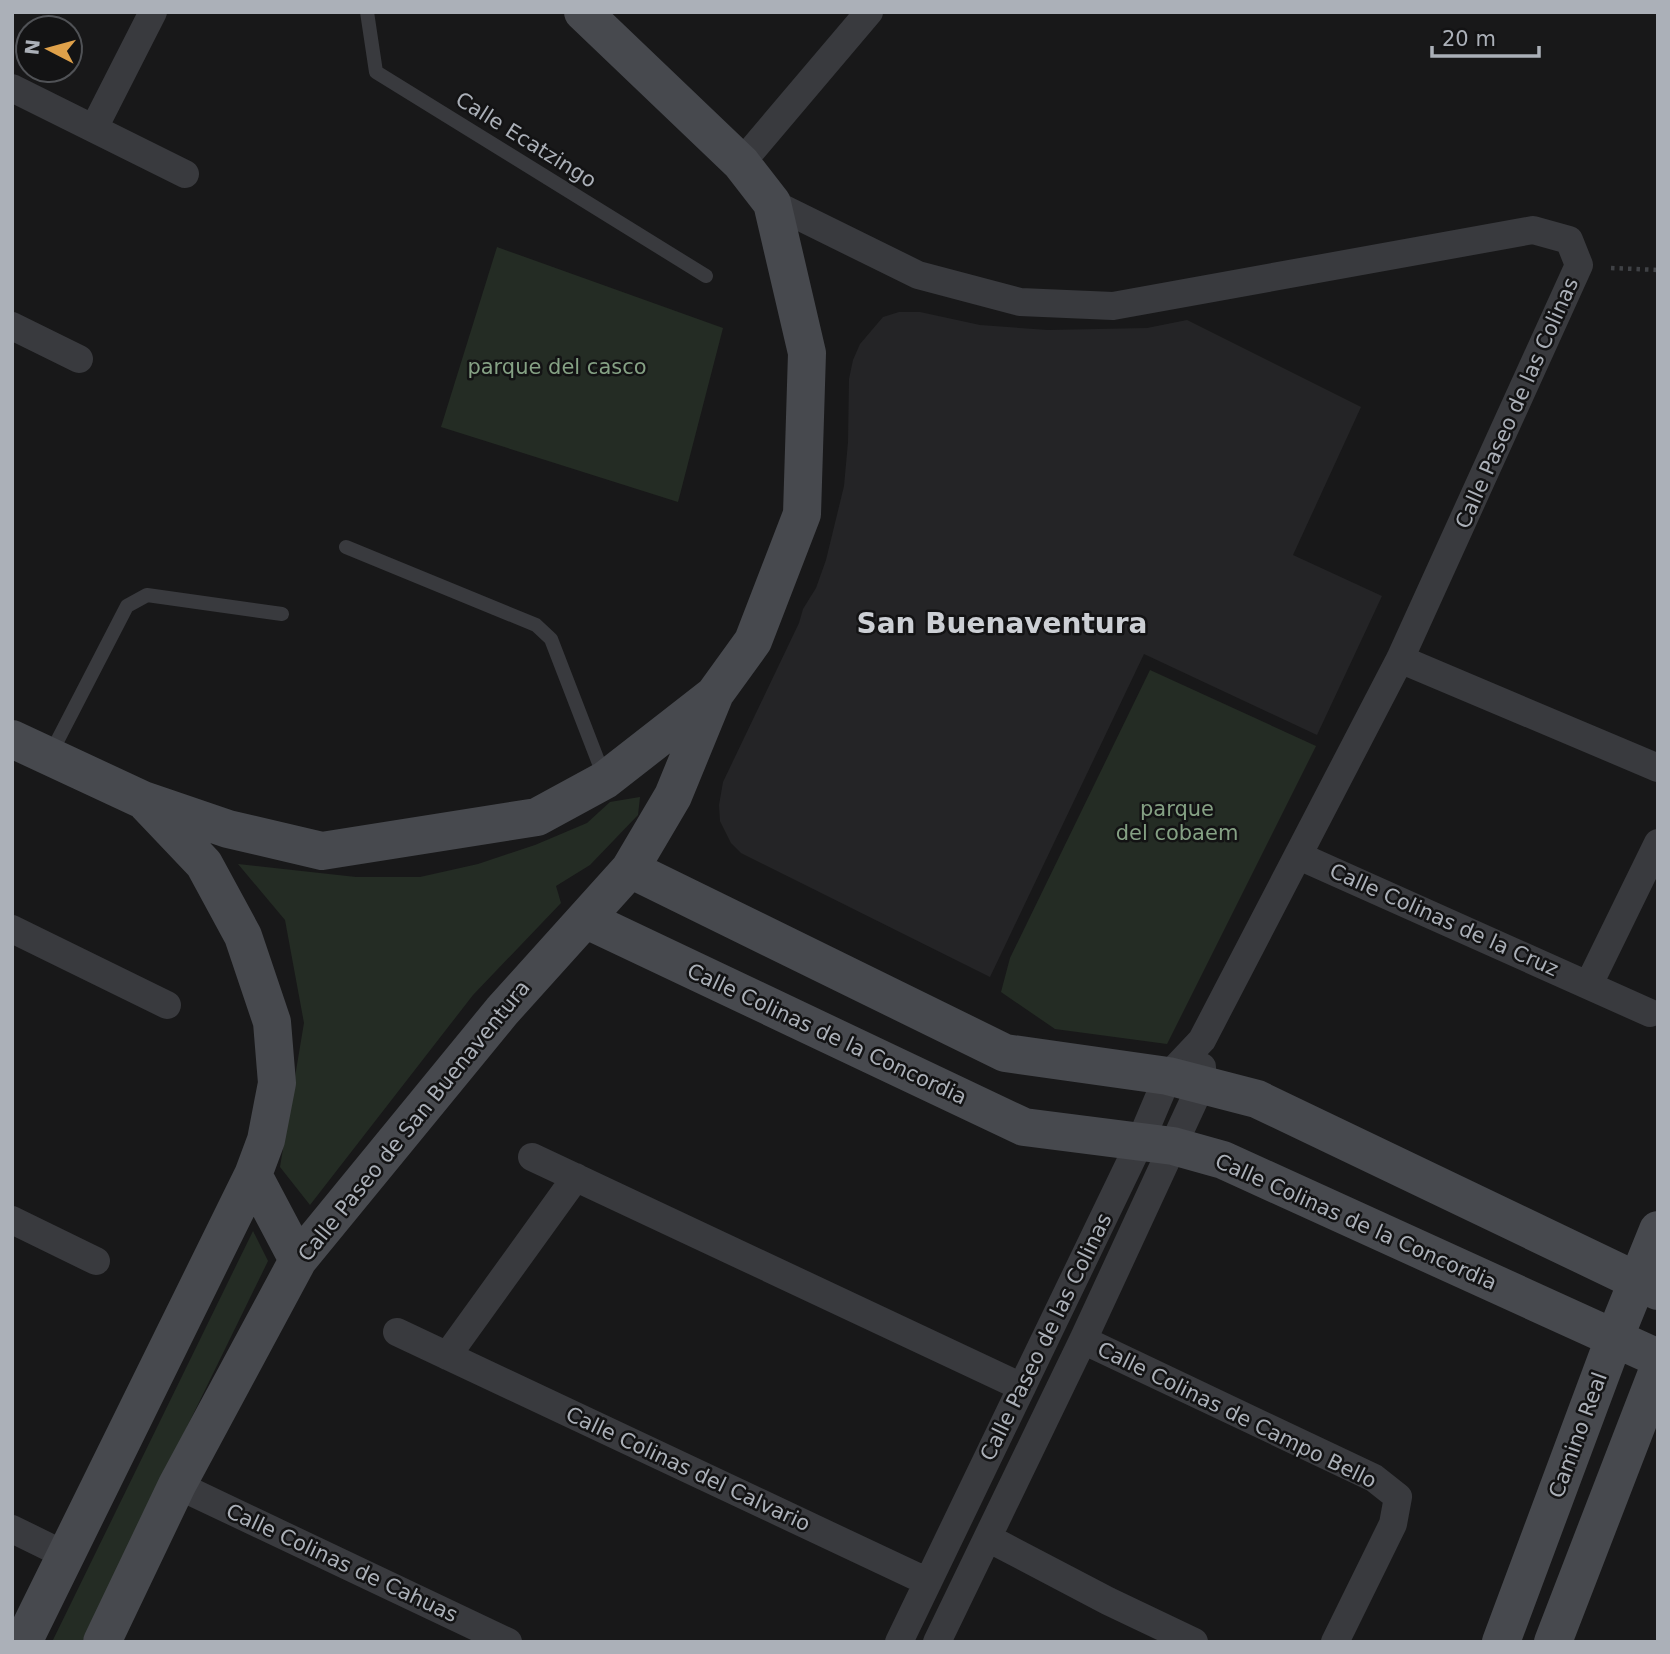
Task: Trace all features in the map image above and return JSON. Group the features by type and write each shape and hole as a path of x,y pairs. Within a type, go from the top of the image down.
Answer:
{"main road":[{"name":"Calle Paseo de San Buenaventura","path":"102,1642 177,1485 298,1260 502,1011 630,869 673,796 715,695 753,641 802,514 807,354 772,203 741,163 584,13"},
{"name":"Calle Paseo de San Buenaventura","path":"12,739 143,800 228,829 322,851 537,817 605,780 715,695"},
{"name":"Calle Paseo de San Buenaventura","path":"23,1642 253,1175 267,1140 277,1083 272,1021 243,936 204,864 143,800"},
{"path":"630,869 1004,1053 1185,1080 1257,1098 1648,1286"},
{"name":"Calle Colinas de la Concordia","path":"584,919 1024,1126 1157,1144 1223,1160 1658,1359"},
{"path":"253,1175 298,1260"},
{"name":"Camino Real","path":"1501,1642 1614,1339 1648,1286 1658,1230"},
{"path":"1553,1642 1658,1370"}],"street":[{"path":"94,128 153,12"},
{"path":"741,163 869,12"},
{"path":"12,88 186,174"},
{"name":"Calle Paseo de las Colinas","path":"772,203 918,275 1020,302 1113,306 1533,230 1569,240 1578,265 1400,659 1202,1040 1157,1144 1083,1340 937,1642"},
{"path":"15,335 79,359"},
{"path":"1400,659 1658,768"},
{"path":"1588,984 1658,843"},
{"name":"Calle Colinas de la Cruz","path":"1299,856 1650,1013"},
{"path":"12,929 167,1005"},
{"name":"Calle Paseo de las Colinas","path":"899,1642 1022,1387 1157,1144"},
{"path":"532,1157 1022,1387"},
{"path":"447,1356 576,1177"},
{"path":"12,1220 96,1261"},
{"name":"Calle Colinas del Calvario","path":"397,1332 928,1582"},
{"name":"Calle Colinas de Campo Bello","path":"1083,1340 1374,1478 1398,1497 1393,1524 1335,1642"},
{"name":"Calle Colinas de Cahuas","path":"177,1485 508,1642"},
{"path":"12,1528 65,1555"},
{"path":"988,1538 1108,1601 1194,1642"}],"lane":[{"name":"Calle Ecatzingo","path":"366,12 376,72 706,276"},
{"path":"346,547 536,625 551,639 605,780"},
{"path":"49,757 127,606 147,595 282,614"}],"path":[{"path":"1578,265 1658,270"}],"shaded area":[{"path":"899,312 920,312 980,325 1048,330 1147,328 1187,320 1361,407 1293,555 1382,596 1317,735 1144,654 990,977 741,853 731,843 720,821 719,805 723,782 799,623 803,609 816,588 826,560 844,486 849,379 853,360 860,344 883,317"}],"green space":[{"name":"parque del casco","path":"497,247 723,328 678,502 441,427"},
{"name":"parque del cobaem","path":"1150,670 1316,746 1167,1044 1055,1029 1001,992 1010,958"},
{"path":"640,797 638,815 590,865 556,886 561,903 473,995 310,1205 280,1167 304,1023 285,920 238,864 356,877 420,877 478,864 535,845 587,823 610,802"},
{"path":"253,1231 268,1261 82,1642 52,1642"}],"district":[{"name":"San Buenaventura","path":"1002,623"}]}
